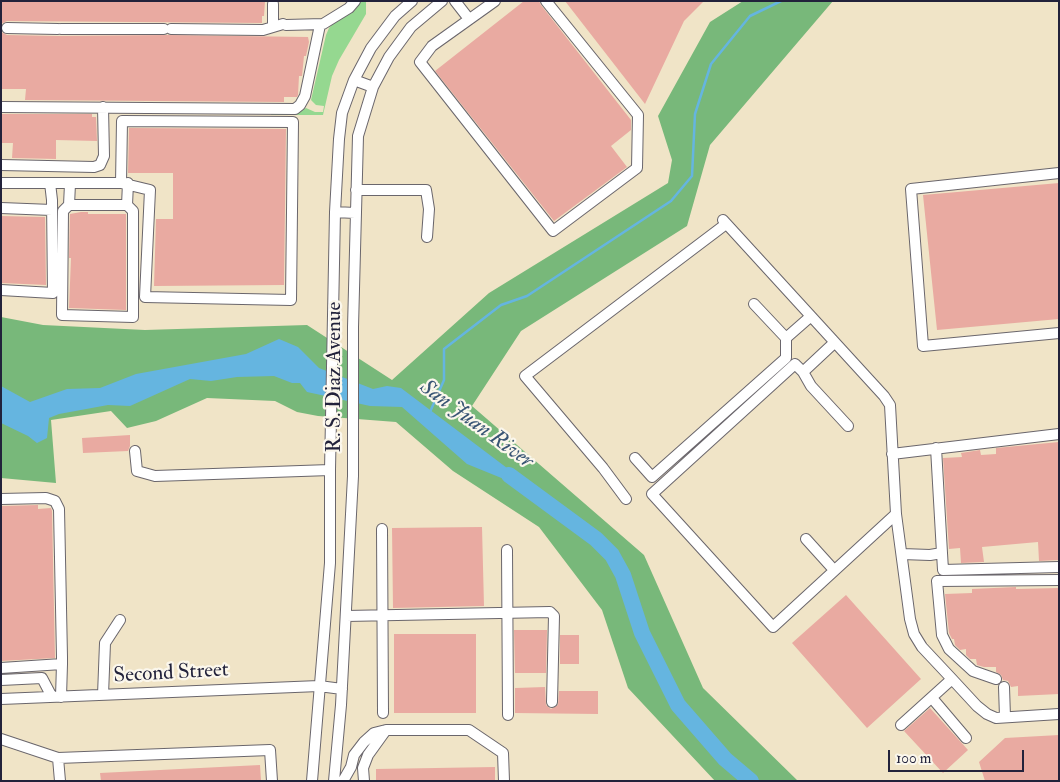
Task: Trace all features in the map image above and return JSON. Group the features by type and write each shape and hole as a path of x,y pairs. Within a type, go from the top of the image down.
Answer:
{"street":[{"path":"7,28 263,30 281,25 320,25 349,8 354,1"},
{"name":"R. S. Diaz Avenue","path":"312,781 330,562 334,212 342,113 354,80 371,48 395,16 412,1"},
{"name":"R. S. Diaz Avenue","path":"334,781 342,689 353,476 353,327 358,136 373,88 389,57 411,27 442,1"},
{"path":"456,1 469,19"},
{"path":"495,1 432,46 420,62 553,231 637,168 638,115 546,1"},
{"path":"273,4 281,25"},
{"path":"1,106 295,109 306,96 320,25"},
{"path":"354,80 373,88"},
{"path":"1,165 97,166 101,163 104,156 103,108"},
{"path":"1,183 124,183 150,190 145,297 291,300 293,122 122,121 124,183 127,205 133,211 133,317 62,315 63,211 69,205 70,184"},
{"path":"1059,174 911,189 923,346 1059,333"},
{"path":"1,290 53,293 50,183"},
{"path":"356,190 426,190 429,209 427,237"},
{"path":"69,205 127,205"},
{"path":"1,208 52,210"},
{"path":"334,212 355,213"},
{"path":"626,499 603,468 525,376 724,222 884,396 890,405 896,514 910,619 914,634 922,647 977,706 987,714 996,718 1059,714"},
{"path":"635,458 652,477 786,358 786,338 754,304"},
{"path":"786,338 810,317"},
{"path":"803,372 834,343"},
{"path":"848,426 811,386 803,372 795,364 652,494 772,627 896,514"},
{"path":"892,454 1059,434"},
{"path":"936,448 943,570 1059,567"},
{"path":"135,451 137,471 155,476 330,470"},
{"path":"1,499 46,498 55,501 59,509 62,664 57,697"},
{"path":"382,529 383,713"},
{"path":"806,538 834,570"},
{"path":"507,550 508,715"},
{"path":"902,554 930,555 942,553"},
{"path":"996,679 973,672 949,649 942,635 937,581 1059,580"},
{"path":"346,616 550,612 554,616 552,702"},
{"path":"103,695 105,643 120,620"},
{"path":"1,668 62,664"},
{"path":"1,680 42,678 57,697"},
{"path":"901,725 952,679"},
{"name":"Second Street","path":"1,699 319,686 342,689"},
{"path":"1004,687 1005,717"},
{"path":"932,698 966,738"},
{"path":"343,781 351,767 354,755 364,742 374,733 386,730 469,730 503,753 504,781"},
{"path":"364,781 363,768 368,754 386,730"},
{"path":"1,739 58,758 270,750 272,781"},
{"path":"58,758 60,781"}],"green space":[{"path":"360,1 366,1 366,14 339,60 332,76 323,115 271,115 271,113 297,113 306,108 315,112 323,112 324,106 316,105 311,100 326,35 334,22 355,10"},
{"path":"743,1 833,1 710,145 687,226 521,331 472,406 644,555 703,688 798,781 715,781 628,688 602,610 539,527 453,471 396,422 318,416 297,412 275,401 207,398 156,421 127,428 111,411 51,420 56,483 1,478 1,317 43,325 145,330 307,325 392,380 489,293 668,183 672,160 658,116 710,22"}],"water":[{"path":"279,339 298,347 319,368 373,389 387,386 401,388 511,471 526,488 467,464 402,407 370,406 307,392 300,383 292,383 274,376 237,377 211,381 190,379 130,406 108,405 59,414 49,418 47,438 37,443 28,436 1,423 1,386 30,402 67,389 100,388 136,374 246,354"}],"building":[{"path":"1,1 265,1 262,23 7,21 1,24"},
{"path":"524,1 539,1 631,120 631,130 611,146 627,167 554,221 435,71"},
{"path":"565,1 704,1 684,21 645,104"},
{"path":"1,32 7,35 58,36 308,37 309,42 306,56 304,56 302,76 299,76 298,95 297,97 284,97 284,102 25,100 26,89 1,89"},
{"path":"1,114 92,114 92,117 96,117 97,141 56,140 56,159 12,158 13,143 1,143"},
{"path":"129,128 286,129 284,285 154,286 156,219 173,219 173,173 128,173"},
{"path":"1059,183 1059,319 937,330 923,195"},
{"path":"88,212 88,214 126,214 126,310 69,308 70,214"},
{"path":"1,216 45,217 46,285 1,283"},
{"path":"130,435 128,451 83,453 82,438"},
{"path":"1059,442 1059,560 1039,561 1038,542 982,547 984,562 961,563 960,548 949,549 943,458 962,457 961,453 980,450 981,455 996,454 996,448"},
{"path":"38,505 38,509 51,508 52,511 55,658 1,661 1,506"},
{"path":"482,527 484,606 393,608 392,528"},
{"path":"1016,587 1016,589 1059,588 1059,694 1018,696 1018,686 1011,687 1008,681 1003,680 1001,675 996,672 996,667 977,665 976,659 970,659 966,655 966,649 960,650 955,645 954,639 952,639 949,633 945,594 972,593 972,589"},
{"path":"846,595 921,679 867,728 792,643"},
{"path":"514,630 547,630 546,673 515,673"},
{"path":"394,634 476,634 476,713 394,713"},
{"path":"560,635 579,635 579,664 560,664"},
{"path":"545,687 546,705 551,709 558,705 559,691 598,691 598,714 515,713 515,688"},
{"path":"930,708 968,750 943,773 904,731"},
{"path":"1059,735 1059,781 985,781 979,762 1005,738"},
{"path":"260,765 261,781 101,781 100,773"},
{"path":"495,767 495,781 376,781 376,769"}],"waterway":[{"path":"430,412 444,380 444,349 501,305 527,296 671,201 692,176 695,114 711,64 750,16 781,1"},
{"name":"San Juan River","path":"509,475 596,539 612,555 623,575 642,633 678,705 725,759 751,781"}]}
